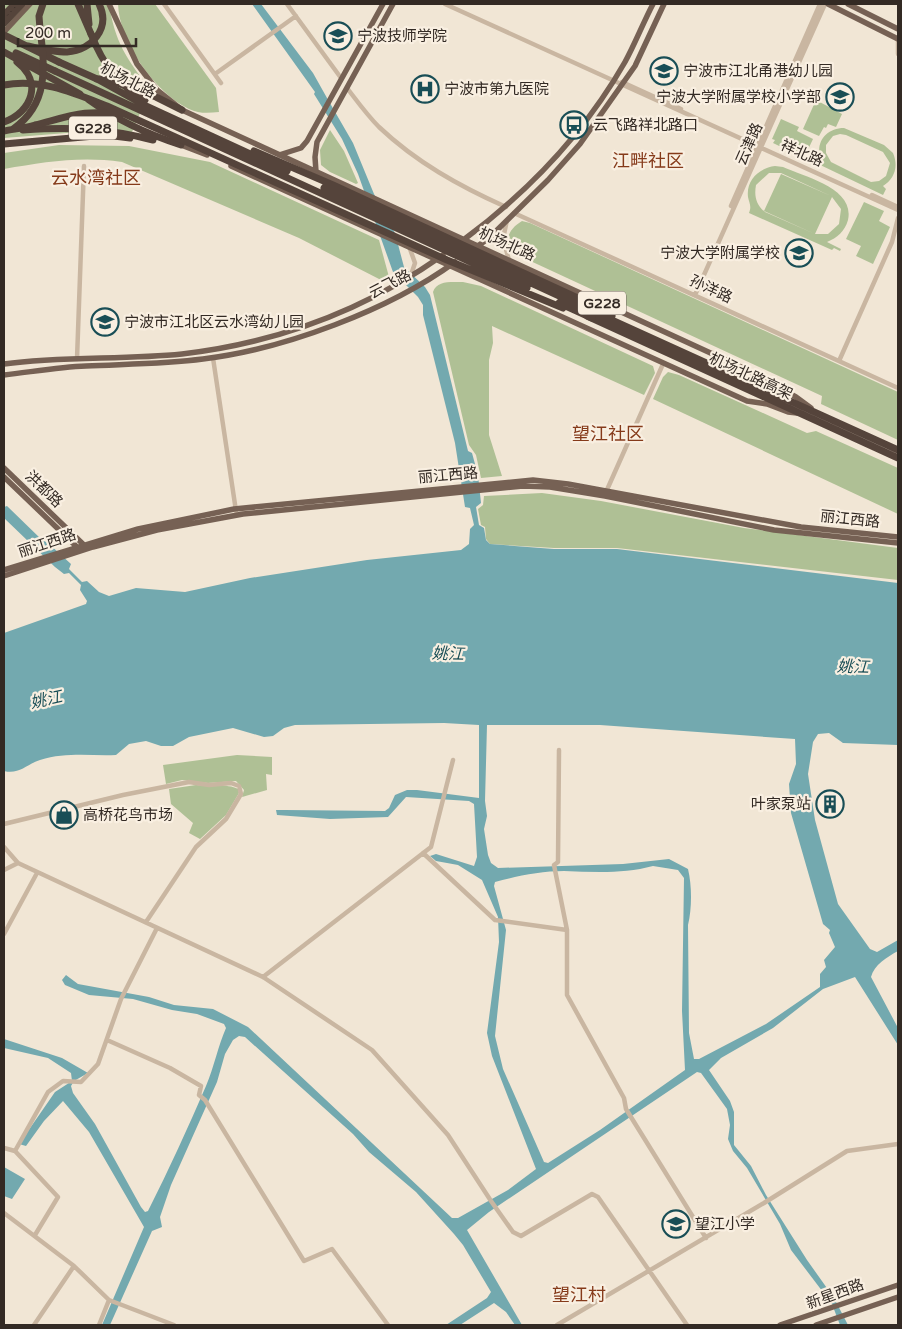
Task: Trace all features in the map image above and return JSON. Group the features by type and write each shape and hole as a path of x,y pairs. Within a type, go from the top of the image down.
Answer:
{"highway":[{"path":"4,15 14,4"},
{"path":"4,24 22,4"},
{"path":"4,132 26,119 41,91 45,62 39,16 43,4"},
{"path":"78,4 106,67 128,90 155,105 333,184 594,312"},
{"path":"87,4 91,34"},
{"path":"28,46 66,52 90,44 97,38 102,28 103,12 100,4"},
{"name":"机场北路","path":"4,34 97,79 146,106 594,312"},
{"path":"4,52 28,72 32,87 30,100 25,109 17,116 4,122"},
{"path":"4,52 54,78 116,119 154,136 181,145"},
{"name":"机场北路","path":"4,52 55,71 594,312"},
{"path":"97,79 106,79 156,97 182,110"},
{"path":"4,85 35,84 52,86 98,102 447,260 563,308 594,312"},
{"path":"4,132 34,126 76,113 92,112 115,114 149,125"},
{"name":"G228","path":"4,132 93,128 119,131 181,145"},
{"name":"G228","path":"4,144 106,135 156,140"},
{"name":"机场北路高架","path":"594,312 898,450"},
{"name":"机场北路高架","path":"594,312 799,413 898,458"}],"main road":[{"path":"4,11 10,4"},
{"path":"4,34 30,4"},
{"name":"G228","path":"109,4 137,64 157,90 182,110"},
{"path":"114,4 118,24"},
{"path":"279,155 301,148 383,4"},
{"path":"316,172 314,157 317,142 393,4"},
{"name":"云飞路","path":"4,364 182,354 246,342 304,328 376,296 435,260 506,207 571,140 613,81 653,4"},
{"name":"云飞路","path":"4,375 84,366 149,364 213,358 259,350 316,331 388,302 449,266 478,246 548,180 580,144 635,66 664,4"},
{"path":"827,4 898,38"},
{"path":"848,4 898,29"},
{"name":"机场北路","path":"182,110 741,367 796,397 816,413"},
{"name":"G228","path":"181,145 747,402 767,404 788,412 799,413"},
{"name":"洪都路","path":"4,468 83,548"},
{"name":"洪都路","path":"4,477 83,548"},
{"name":"丽江西路","path":"4,576 61,553 236,512 533,480 801,527 898,536"},
{"name":"丽江西路","path":"606,493 774,530 898,543"},
{"name":"丽江西路","path":"4,570 69,555 83,548"},
{"name":"新星西路","path":"780,1325 898,1285"},
{"name":"新星西路","path":"816,1325 898,1297"}],"street":[{"path":"164,4 221,83"},
{"path":"287,4 341,78"},
{"name":"祥北路","path":"445,4 898,209"},
{"name":"云津路","path":"694,295 820,4"},
{"name":"云津路","path":"759,146 827,4"},
{"path":"215,74 282,28 296,16"},
{"path":"898,38 898,54"},
{"path":"347,88 377,125 408,152 443,177 506,207"},
{"path":"78,359 84,166"},
{"name":"孙洋路","path":"514,213 898,388"},
{"path":"839,361 892,242 898,218"},
{"path":"507,220 503,239 508,260"},
{"path":"410,249 415,263 411,275"},
{"path":"213,358 236,512"},
{"path":"606,493 663,364"},
{"path":"559,750 558,862 554,865 567,930 567,995 624,1098 626,1110 706,1238"},
{"path":"263,977 401,868 423,854 432,845 453,760"},
{"path":"4,824 136,792 189,782 209,785 231,783 239,786 241,794 229,815 196,847 146,922"},
{"path":"4,847 18,863 263,977 372,1050 448,1135 513,1232 521,1236 528,1233 592,1194 603,1202 687,1325"},
{"path":"423,854 495,920 567,930"},
{"path":"4,870 18,863"},
{"path":"4,934 38,873"},
{"path":"14,1151 48,1092 63,1081 81,1082 98,1064 121,999 157,928"},
{"path":"106,1040 170,1068 201,1086 199,1095 205,1100 304,1261 332,1250 388,1325"},
{"path":"557,1325 770,1200 847,1151 898,1144"},
{"path":"4,1148 14,1151 58,1197 35,1236"},
{"path":"4,1213 74,1266 109,1300 174,1325"},
{"path":"34,1325 74,1266"},
{"path":"99,1325 109,1300"}],"green space":[{"path":"4,4 109,4 118,39 134,68 150,89 132,132 79,132 4,138"},
{"path":"118,4 155,4 216,88 219,112 193,111 176,101 152,79 132,49 125,34"},
{"path":"816,100 842,114 836,127 828,124 819,136 803,129"},
{"path":"781,119 799,127 797,131 813,139 804,158 773,143 775,140 772,139"},
{"path":"844,128 884,145 893,153 896,163 895,168 893,176 883,186 886,189 883,195 814,162 817,156 820,157 819,151 824,136","holes":["846,135 883,152 890,163 886,176 879,181 871,182 831,162 826,153 826,145 833,136"]},
{"path":"330,130 344,151 358,183 356,184 330,172 321,165 320,150"},
{"path":"59,145 129,146 210,162 379,240 389,277 381,280 299,238 122,162 77,160 48,162 4,169 4,153"},
{"path":"775,166 783,167 826,185 844,200 848,209 847,224 840,234 827,242 841,249 840,251 834,248 832,250 749,213 749,185 751,180 764,169","holes":["769,173 781,173 831,196 781,174 764,211 758,203 755,189 756,185","832,197 841,209 839,224 828,234 815,234"]},
{"path":"864,202 884,211 879,221 890,227 873,264 856,256 861,246 846,239"},
{"path":"522,221 898,392 898,440 821,404 822,396 511,252 508,243 509,235 514,227"},
{"path":"463,282 481,286 653,366 655,373 644,395 492,326 493,343 489,360 489,435 502,476 481,478 476,455 469,445 433,292 441,284"},
{"path":"668,372 679,375 807,433 816,431 898,468 898,514 653,399 663,377"},
{"path":"542,493 601,501 744,528 898,548 898,580 617,548 554,548 490,544 486,539 485,527 481,525 478,509 483,505 484,496"},
{"path":"237,755 272,757 272,775 266,774 267,790 242,797 244,790 236,781 208,783 182,780 166,784 163,765"},
{"path":"196,785 229,786 238,789 239,793 226,815 200,839 189,833 193,823 171,804 169,789"}],"water":[{"name":"姚江","path":"252,4 261,4 313,73 353,143 374,194 395,233 404,267 425,287 430,295 468,451 472,453 478,475 481,503 476,507 479,525 484,528 486,540 490,544 554,549 617,549 898,583 898,745 843,743 829,733 818,734 813,742 808,774 815,820 838,904 870,949 877,952 898,940 898,951 878,965 871,977 898,1028 898,1045 855,977 823,989 773,1028 721,1058 709,1070 730,1101 734,1112 734,1145 751,1166 766,1195 807,1260 834,1298 848,1325 840,1325 832,1304 791,1250 780,1224 747,1168 733,1151 728,1139 730,1125 727,1109 701,1073 697,1072 489,1212 467,1230 522,1325 515,1325 506,1312 494,1303 460,1325 446,1325 487,1298 491,1292 463,1245 416,1192 369,1152 353,1134 245,1037 239,1036 233,1040 225,1054 217,1082 171,1185 160,1217 162,1227 152,1231 110,1325 102,1325 144,1227 89,1132 63,1101 44,1121 26,1146 19,1144 55,1092 72,1081 71,1073 48,1058 4,1048 4,1039 62,1058 88,1073 74,1081 71,1086 73,1093 95,1124 141,1207 145,1212 148,1211 206,1086 226,1028 224,1024 197,1014 172,1010 133,999 89,995 65,985 62,980 66,975 78,984 149,997 174,1005 213,1009 248,1027 452,1218 458,1218 508,1190 536,1169 492,1056 487,1033 499,942 498,917 482,880 458,865 436,861 430,856 436,854 474,866 477,857 474,804 469,801 406,797 388,817 330,819 277,815 276,810 385,811 389,808 395,795 407,790 479,798 479,725 444,723 295,725 284,728 273,736 264,737 233,728 189,737 173,746 161,746 146,741 129,744 116,755 59,756 40,760 14,772 4,771 4,633 86,604 87,601 80,590 81,585 69,573 64,574 55,567 4,518 4,507 7,506 42,540 48,543 71,564 69,569 82,582 87,581 99,592 109,596 136,588 185,592 250,578 367,560 461,550 469,544 470,529 474,525 470,508 465,507 455,443 423,315 423,305 418,297 393,272 358,174 342,139 314,94 315,92","holes":["487,725 600,725 795,739 796,764 789,784 791,813 823,924 830,930 829,933 835,947 824,960 826,967 820,974 820,987 766,1024 699,1059 694,1059 689,1033 688,925 691,897 688,869 669,859 623,864 498,868 491,863 484,829 487,816 485,801","653,866 678,870 684,878 682,1011 685,1070 600,1130 548,1163 544,1162 503,1069 495,1036 506,930 494,886 495,882 547,872 620,871"]},
{"path":"4,1167 25,1179 12,1199 4,1196"}],"railway":[{"path":"4,19 18,4"}],"place":[{"name":"宁波技师学院","path":"338,36"},
{"name":"宁波市江北甬港幼儿园","path":"664,71"},
{"name":"宁波市第九医院","path":"425,89"},
{"name":"宁波大学附属学校小学部","path":"840,97"},
{"name":"云飞路祥北路口","path":"574,125"},
{"name":"宁波大学附属学校","path":"799,253"},
{"name":"宁波市江北区云水湾幼儿园","path":"105,322"},
{"name":"叶家泵站","path":"830,804"},
{"name":"高桥花鸟市场","path":"64,815"},
{"name":"望江小学","path":"676,1224"}],"district":[{"name":"江畔社区","path":"648,161"},
{"name":"云水湾社区","path":"96,178"},
{"name":"望江社区","path":"608,434"},
{"name":"望江村","path":"579,1295"}]}
